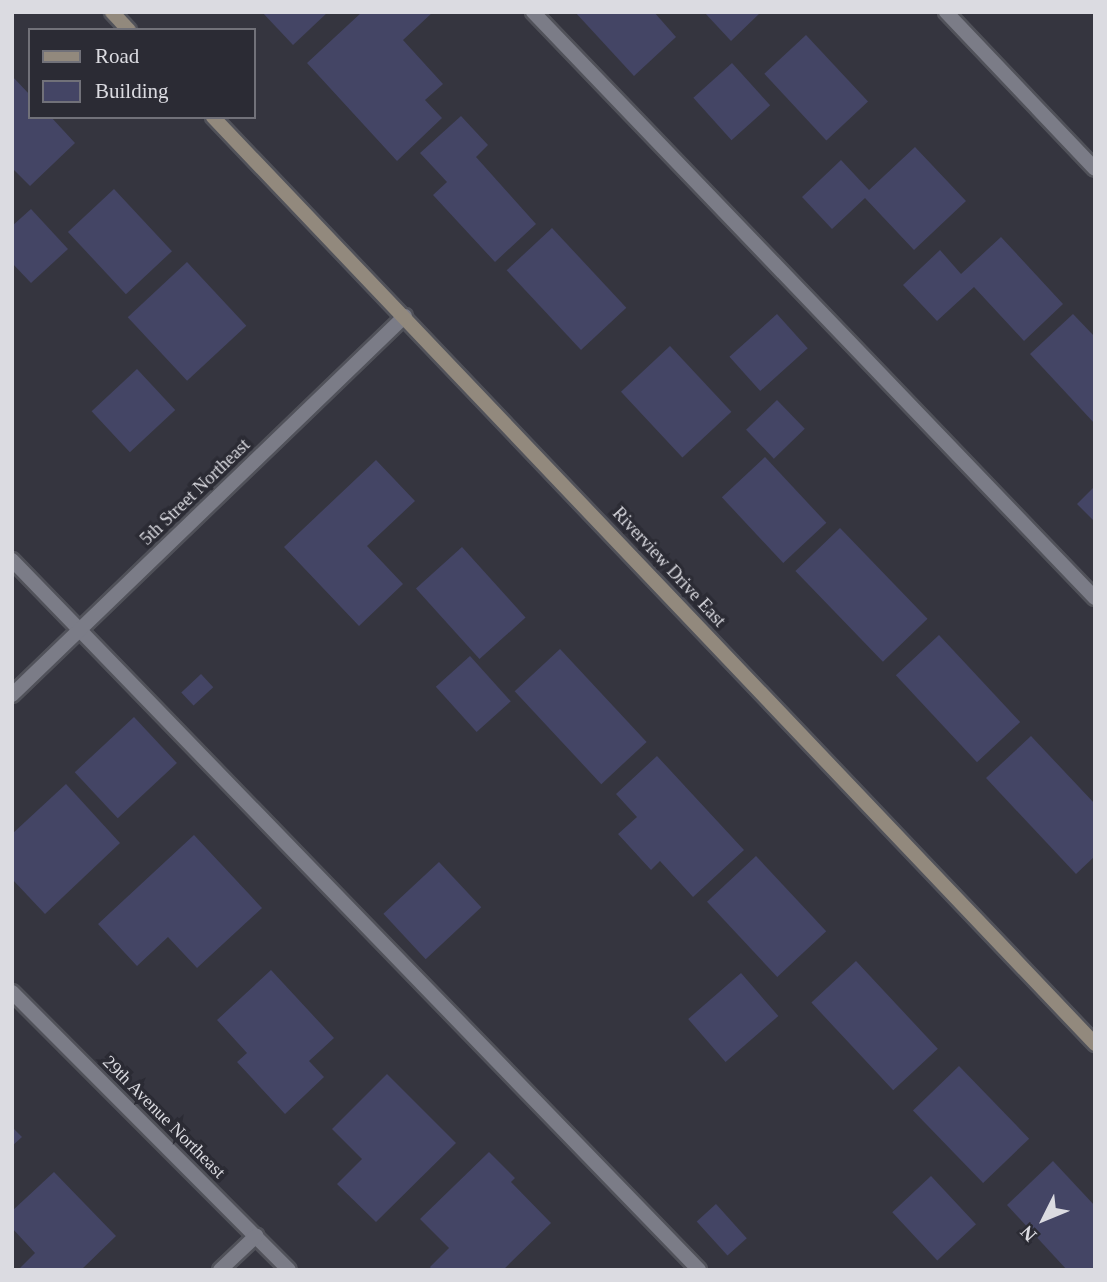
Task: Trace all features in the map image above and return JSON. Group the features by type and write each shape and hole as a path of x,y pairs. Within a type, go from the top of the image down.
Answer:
{"street":[{"path":"112,12 127,28"},
{"path":"533,12 1095,598"},
{"path":"946,12 1095,169"},
{"name":"Riverview Drive East","path":"215,119 1095,1044"},
{"name":"5th Street Northeast","path":"12,695 405,316"},
{"path":"12,560 699,1270"},
{"name":"29th Avenue Northeast","path":"12,992 289,1270"},
{"path":"220,1270 256,1236"}],"building":[{"path":"262,12 328,12 293,45"},
{"path":"362,12 433,12 403,40 443,84 425,100 442,118 397,161 307,63"},
{"path":"575,12 654,12 676,37 634,76"},
{"path":"704,12 761,12 731,41"},
{"path":"806,35 868,102 826,140 764,74"},
{"path":"732,63 770,105 731,140 693,98"},
{"path":"12,76 28,93 28,119 53,119 75,143 30,186 12,168"},
{"path":"461,116 488,145 476,157 536,224 495,262 433,195 447,182 420,153"},
{"path":"915,147 966,201 914,250 865,198 832,229 802,197 841,160 869,190"},
{"path":"114,189 172,251 126,294 68,232"},
{"path":"31,209 68,249 31,283 12,263 12,226"},
{"path":"552,228 626,308 581,350 507,270"},
{"path":"1001,237 1063,304 1024,341 974,287 937,321 903,285 940,250 961,274"},
{"path":"187,262 246,326 187,381 128,317"},
{"path":"777,314 808,348 760,391 729,357"},
{"path":"1073,314 1095,337 1095,424 1030,354"},
{"path":"670,346 731,412 682,458 621,392"},
{"path":"137,369 175,410 130,452 92,411"},
{"path":"777,400 805,429 774,459 746,430"},
{"path":"765,457 826,523 783,563 722,497"},
{"path":"376,460 415,501 367,546 403,584 359,626 284,547"},
{"path":"1095,486 1095,522 1077,504"},
{"path":"840,528 928,619 883,662 795,571"},
{"path":"462,547 526,618 479,659 416,588"},
{"path":"939,635 1020,722 977,762 896,675"},
{"path":"560,649 647,742 601,784 515,691"},
{"path":"470,656 511,701 477,732 436,687"},
{"path":"201,674 213,687 194,706 181,692"},
{"path":"134,717 177,763 118,818 75,772"},
{"path":"1031,736 1095,804 1095,856 1076,874 986,778"},
{"path":"657,756 744,850 693,897 660,861 651,870 618,834 637,817 616,794"},
{"path":"66,784 120,843 45,914 12,879 12,834"},
{"path":"194,835 262,908 197,968 168,937 137,966 98,924"},
{"path":"756,856 826,931 777,977 707,902"},
{"path":"439,862 481,907 426,959 383,914"},
{"path":"856,961 938,1049 893,1090 811,1003"},
{"path":"271,970 334,1038 309,1061 324,1077 285,1114 237,1062 247,1053 217,1020"},
{"path":"741,973 778,1016 726,1062 688,1019"},
{"path":"959,1066 1029,1139 983,1183 913,1110"},
{"path":"387,1074 456,1143 376,1222 337,1184 362,1159 332,1129"},
{"path":"12,1127 22,1137 12,1146"},
{"path":"489,1152 515,1178 511,1182 551,1223 503,1270 432,1270 430,1267 449,1248 420,1219"},
{"path":"1053,1161 1095,1206 1095,1270 1067,1270 1007,1205"},
{"path":"54,1172 116,1236 81,1270 18,1270 35,1253 12,1228 12,1211"},
{"path":"931,1176 976,1224 937,1260 892,1212"},
{"path":"716,1204 747,1238 727,1256 697,1221"}]}
